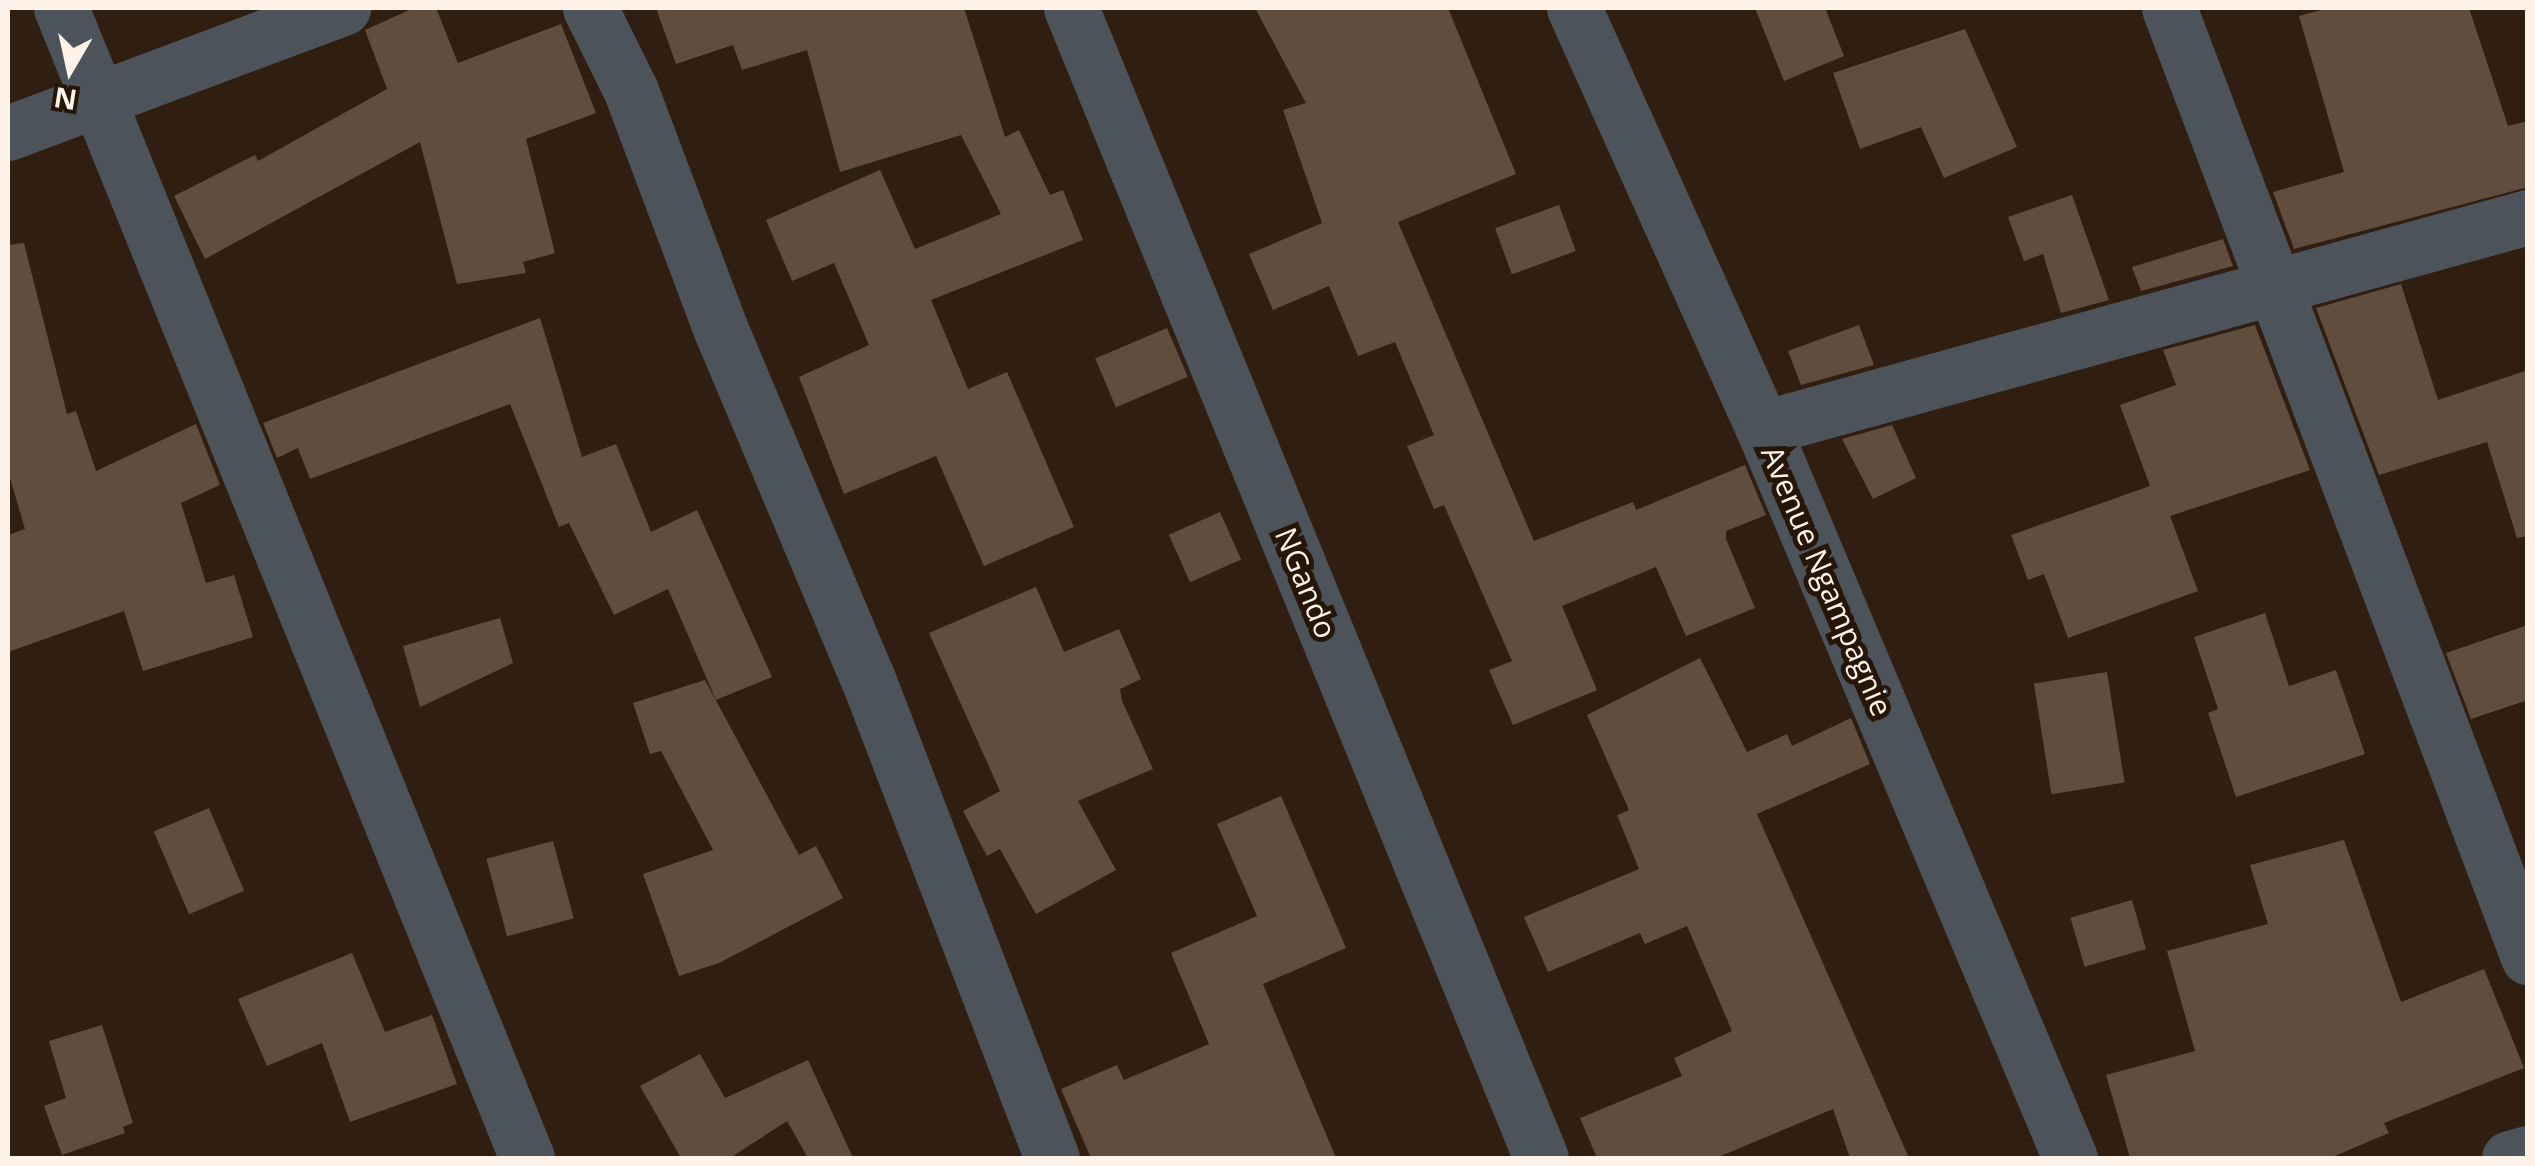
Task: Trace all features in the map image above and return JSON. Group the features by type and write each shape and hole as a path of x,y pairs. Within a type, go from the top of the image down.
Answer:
{"street":[{"path":"61,8 526,1158"},
{"path":"8,133 342,8"},
{"path":"590,8 630,91 721,330 868,679 1052,1158"},
{"name":"NGando","path":"1071,8 1542,1158"},
{"name":"Avenue Ngampagnie","path":"1574,8 1763,428 2070,1158"},
{"path":"2169,8 2528,956"},
{"path":"1763,428 2528,217"},
{"path":"2509,1158 2528,1153"}],"building":[{"path":"414,8 436,8 458,63 561,24 596,113 526,139 555,253 523,262 526,273 457,284 420,142 205,259 174,196 255,155 258,161 387,89 365,30"},
{"path":"656,8 964,8 1005,137 1019,130 1050,195 1063,190 1083,240 931,300 968,389 1007,372 1074,527 984,566 936,456 844,494 799,377 869,345 834,263 792,281 766,220 880,170 915,249 1001,214 961,135 840,172 807,50 742,70 733,45 676,64"},
{"path":"1255,8 1448,8 1516,174 1398,222 1534,541 1633,502 1636,510 1745,465 1766,515 1726,531 1726,539 1755,608 1686,636 1656,567 1562,606 1597,690 1513,725 1489,670 1512,661 1444,505 1434,509 1407,446 1434,435 1395,342 1358,356 1329,286 1273,310 1249,254 1322,223 1283,110 1306,103"},
{"path":"1755,8 1825,8 1844,56 1784,81"},
{"path":"2329,8 2469,8 2508,126 2528,121 2528,187 2294,249 2273,192 2344,172 2299,16"},
{"path":"1965,29 2017,147 1944,178 1921,127 1860,149 1833,73"},
{"path":"2072,195 2109,300 2061,313 2043,254 2024,261 2008,217"},
{"path":"1559,205 1576,251 1512,274 1495,228"},
{"path":"2223,239 2233,266 2141,291 2132,267"},
{"path":"24,243 67,414 76,411 96,471 196,424 220,485 181,503 206,583 234,575 253,637 143,671 124,611 8,652 8,535 25,529 8,471 8,245"},
{"path":"2401,284 2438,400 2528,370 2528,536 2517,538 2487,442 2379,475 2316,308"},
{"path":"540,318 582,457 616,444 651,532 697,510 772,677 716,700 668,589 614,615 569,523 559,527 510,404 310,479 298,448 277,458 263,423"},
{"path":"1859,325 1874,365 1801,385 1788,351"},
{"path":"2255,325 2310,470 2170,516 2198,591 2068,638 2044,574 2028,580 2011,535 2150,486 2120,405 2176,385 2163,350"},
{"path":"1167,328 1188,377 1116,407 1095,358"},
{"path":"1892,425 1916,478 1873,499 1842,439"},
{"path":"1220,512 1241,560 1190,582 1169,535"},
{"path":"1036,587 1064,652 1119,629 1141,679 1120,689 1122,701 1153,769 1078,801 1116,870 1036,914 1000,849 987,856 963,811 1000,791 929,633"},
{"path":"2265,613 2289,686 2336,670 2365,754 2236,797 2208,713 2218,709 2194,637"},
{"path":"500,618 513,663 420,707 403,646"},
{"path":"2528,625 2528,700 2471,719 2446,653"},
{"path":"1700,658 1747,752 1787,734 1792,746 1851,718 1870,764 1757,814 1909,1158 1850,1158 1833,1109 1716,1158 1597,1158 1580,1118 1682,1076 1674,1058 1732,1031 1687,926 1645,944 1640,933 1548,972 1524,917 1639,869 1617,815 1629,810 1587,715"},
{"path":"2107,672 2125,783 2051,794 2034,684"},
{"path":"705,680 799,855 816,846 843,898 719,963 679,976 643,874 713,850 661,751 650,754 633,703"},
{"path":"1281,796 1346,948 1263,984 1336,1158 1091,1158 1061,1089 1117,1065 1124,1080 1209,1044 1171,953 1257,916 1217,824"},
{"path":"209,808 244,891 189,914 154,831"},
{"path":"2344,840 2401,1002 2484,969 2524,1068 2384,1123 2389,1133 2330,1158 2130,1158 2106,1075 2195,1051 2167,951 2268,924 2250,865"},
{"path":"553,841 574,918 507,936 486,859"},
{"path":"2132,900 2146,949 2085,967 2070,918"},
{"path":"352,953 385,1032 432,1015 457,1084 350,1122 322,1043 267,1066 238,999"},
{"path":"102,1025 133,1123 123,1127 125,1133 62,1155 44,1106 66,1098 49,1041"},
{"path":"700,1054 725,1098 808,1060 853,1158 808,1158 787,1121 730,1158 681,1158 640,1086"}]}
